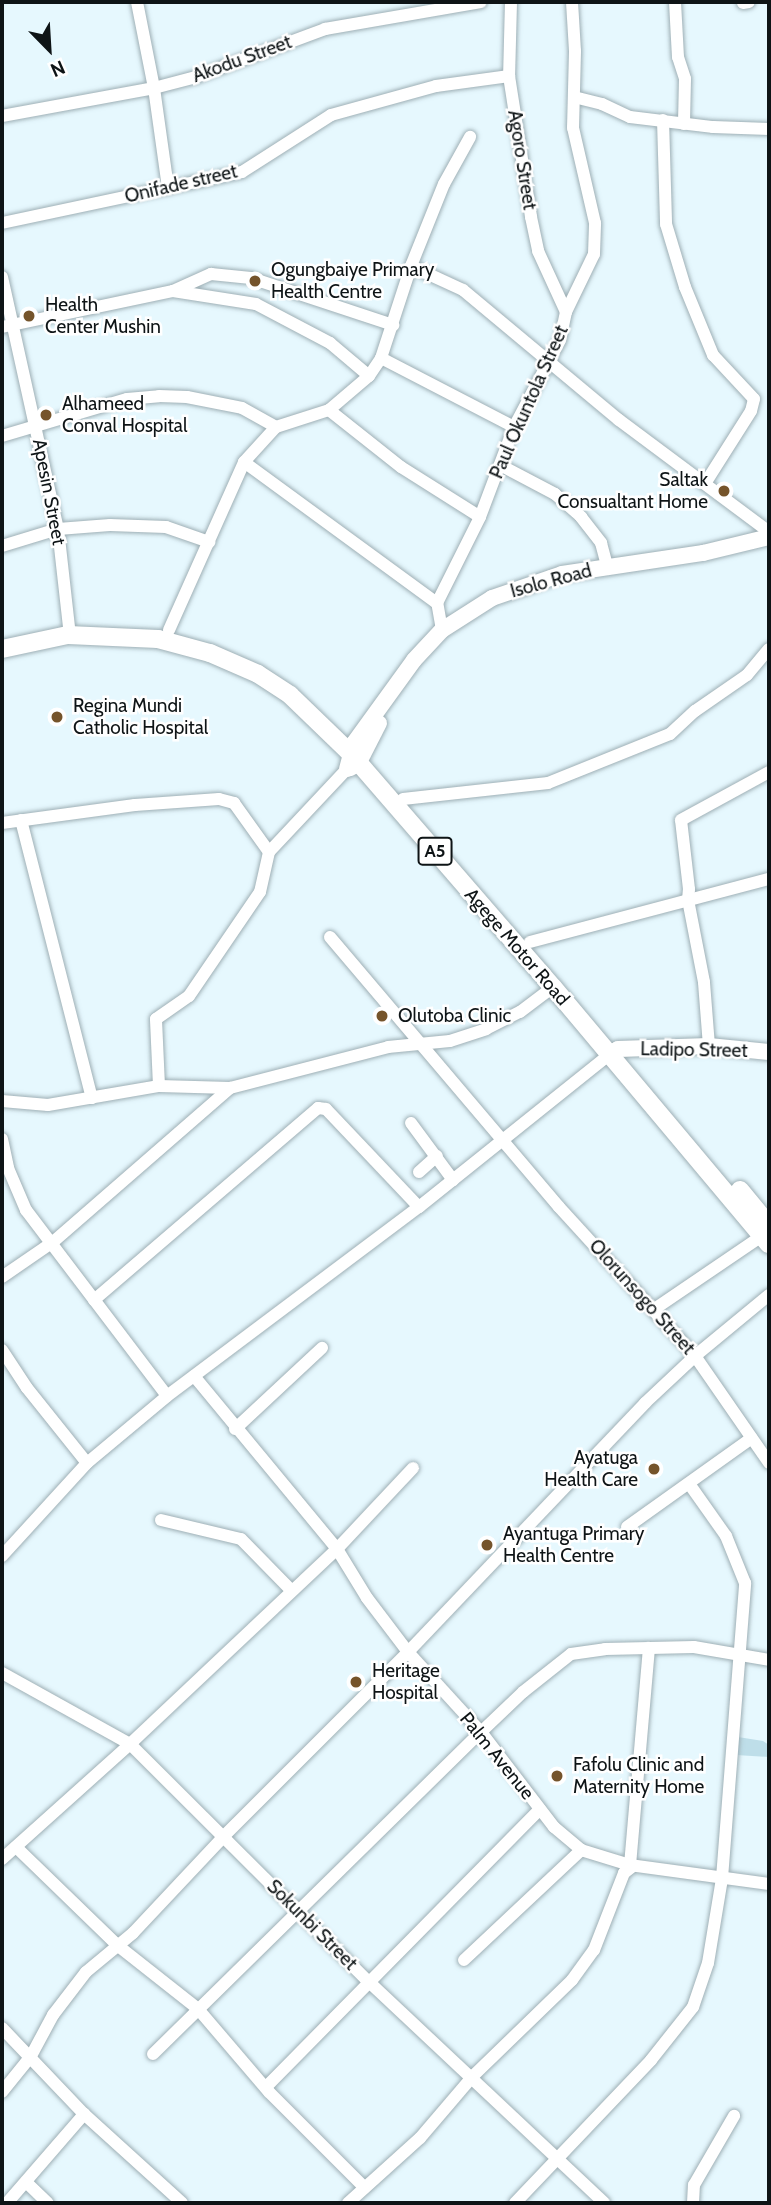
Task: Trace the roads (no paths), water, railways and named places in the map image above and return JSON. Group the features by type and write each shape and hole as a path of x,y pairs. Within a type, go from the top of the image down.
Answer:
{"highway":[{"name":"Agege Motor Road","path":"2,641 69,627 112,624 169,630 240,654 293,685 553,987 614,1052"},
{"name":"Agege Motor Road","path":"2,649 68,635 158,639 210,653 258,674 289,695 403,799 530,942 614,1052 767,1235"}],"main road":[{"name":"Isolo Road","path":"354,757 414,660 442,630 510,590 553,576 703,553 769,535"},
{"name":"Isolo Road","path":"354,757 415,669 448,634 494,606 531,591 565,583 679,566 769,544"},
{"name":"Ladipo Street","path":"614,1052 709,1046 769,1052"}],"street":[{"path":"137,2 154,88 168,188"},
{"name":"Akodu Street","path":"2,116 154,88 220,69 325,29 481,2"},
{"name":"Agoro Street","path":"511,2 509,76 538,251 566,312"},
{"name":"Paul Okuntola Street","path":"437,603 480,517 514,427 565,328 566,312 594,254 595,223 578,159 573,128 576,51 572,2"},
{"path":"675,2 678,57 685,79 684,124"},
{"name":"Onifade street","path":"2,223 242,172 331,115 436,86 509,76"},
{"path":"574,97 630,117 684,124 769,129"},
{"path":"663,120 666,223 685,286 713,355 754,399 751,411 706,482"},
{"path":"169,630 244,462 276,427 329,410 369,376 381,358 411,266 443,184 470,137"},
{"path":"411,266 463,290 619,420 706,482 769,535"},
{"path":"7,326 173,291 211,274 232,275 266,283 393,325"},
{"name":"Apesin Street","path":"2,277 7,326 36,427 58,529 69,627"},
{"path":"256,304 266,283"},
{"path":"173,291 256,304 330,343 369,376"},
{"path":"381,358 514,427"},
{"path":"2,436 127,399 159,396 187,397 242,408 276,427"},
{"path":"329,410 401,467 480,517"},
{"path":"244,462 437,603 442,630"},
{"path":"500,464 555,494 582,517 601,543 607,566"},
{"path":"2,546 58,529 98,525 166,527 209,542"},
{"path":"403,799 548,783 670,734 695,711 747,675 769,649"},
{"path":"159,1086 156,1019 189,996 260,892 270,852 354,757"},
{"path":"709,1046 704,982 688,900 690,889 681,820 769,772"},
{"path":"2,823 135,805 219,799 234,803 270,852"},
{"path":"21,820 92,1098"},
{"path":"530,942 769,879"},
{"name":"Olorunsogo Street","path":"330,937 419,1045 695,1356 769,1463"},
{"path":"2,1101 48,1105 159,1086 230,1088 388,1047 450,1041 486,1029 520,1012 553,987"},
{"path":"2,1556 87,1463 167,1396 280,1308 419,1207 614,1052"},
{"path":"2,1277 52,1242 230,1088"},
{"path":"94,1300 318,1108 326,1109 419,1207"},
{"path":"411,1123 453,1180"},
{"path":"2,1139 20,1199 167,1396"},
{"path":"419,1172 437,1156"},
{"path":"653,1310 767,1235"},
{"path":"2,2092 31,2056 53,2015 86,1972 133,1933 224,1836 408,1652 645,1403 695,1356 769,1295"},
{"path":"235,1429 322,1349"},
{"path":"2,1350 27,1388 87,1463"},
{"name":"Palm Avenue","path":"194,1377 337,1549 367,1598 408,1652 481,1732 554,1827 581,1850 631,1865 769,1884"},
{"path":"627,1527 690,1485 752,1438"},
{"path":"2,1859 130,1744 337,1549 413,1468"},
{"path":"515,2203 651,2060 693,2007 708,1964 722,1878 745,1583 726,1536 690,1485"},
{"path":"160,1520 241,1539 291,1590"},
{"path":"153,2054 481,1732 523,1692 571,1654 694,1647 769,1660"},
{"path":"348,2203 420,2138 473,2076 572,1980 594,1950 624,1874 631,1865 649,1648"},
{"name":"Sokunbi Street","path":"2,1673 130,1744 297,1912 604,2203"},
{"path":"266,2087 368,1980 540,1809"},
{"path":"16,1847 117,1945 198,2009 266,2087 364,2188"},
{"path":"464,1960 581,1850"},
{"path":"2,2028 84,2113 182,2203"},
{"path":"7,2203 84,2113"},
{"path":"693,2203 694,2185 734,2116"},
{"path":"26,2182 48,2203"}],"place":[{"name":"Ogungbaiye Primary Health Centre","path":"255,281"},
{"name":"Health Center Mushin","path":"29,316"},
{"name":"Alhameed Conval Hospital","path":"46,415"},
{"name":"Saltak Consualtant Home","path":"724,491"},
{"name":"Regina Mundi Catholic Hospital","path":"57,717"},
{"name":"Olutoba Clinic","path":"382,1016"},
{"name":"Ayatuga Health Care","path":"654,1469"},
{"name":"Ayantuga Primary Health Centre","path":"487,1545"},
{"name":"Heritage Hospital","path":"356,1682"},
{"name":"Fafolu Clinic and Maternity Home","path":"557,1776"}]}
